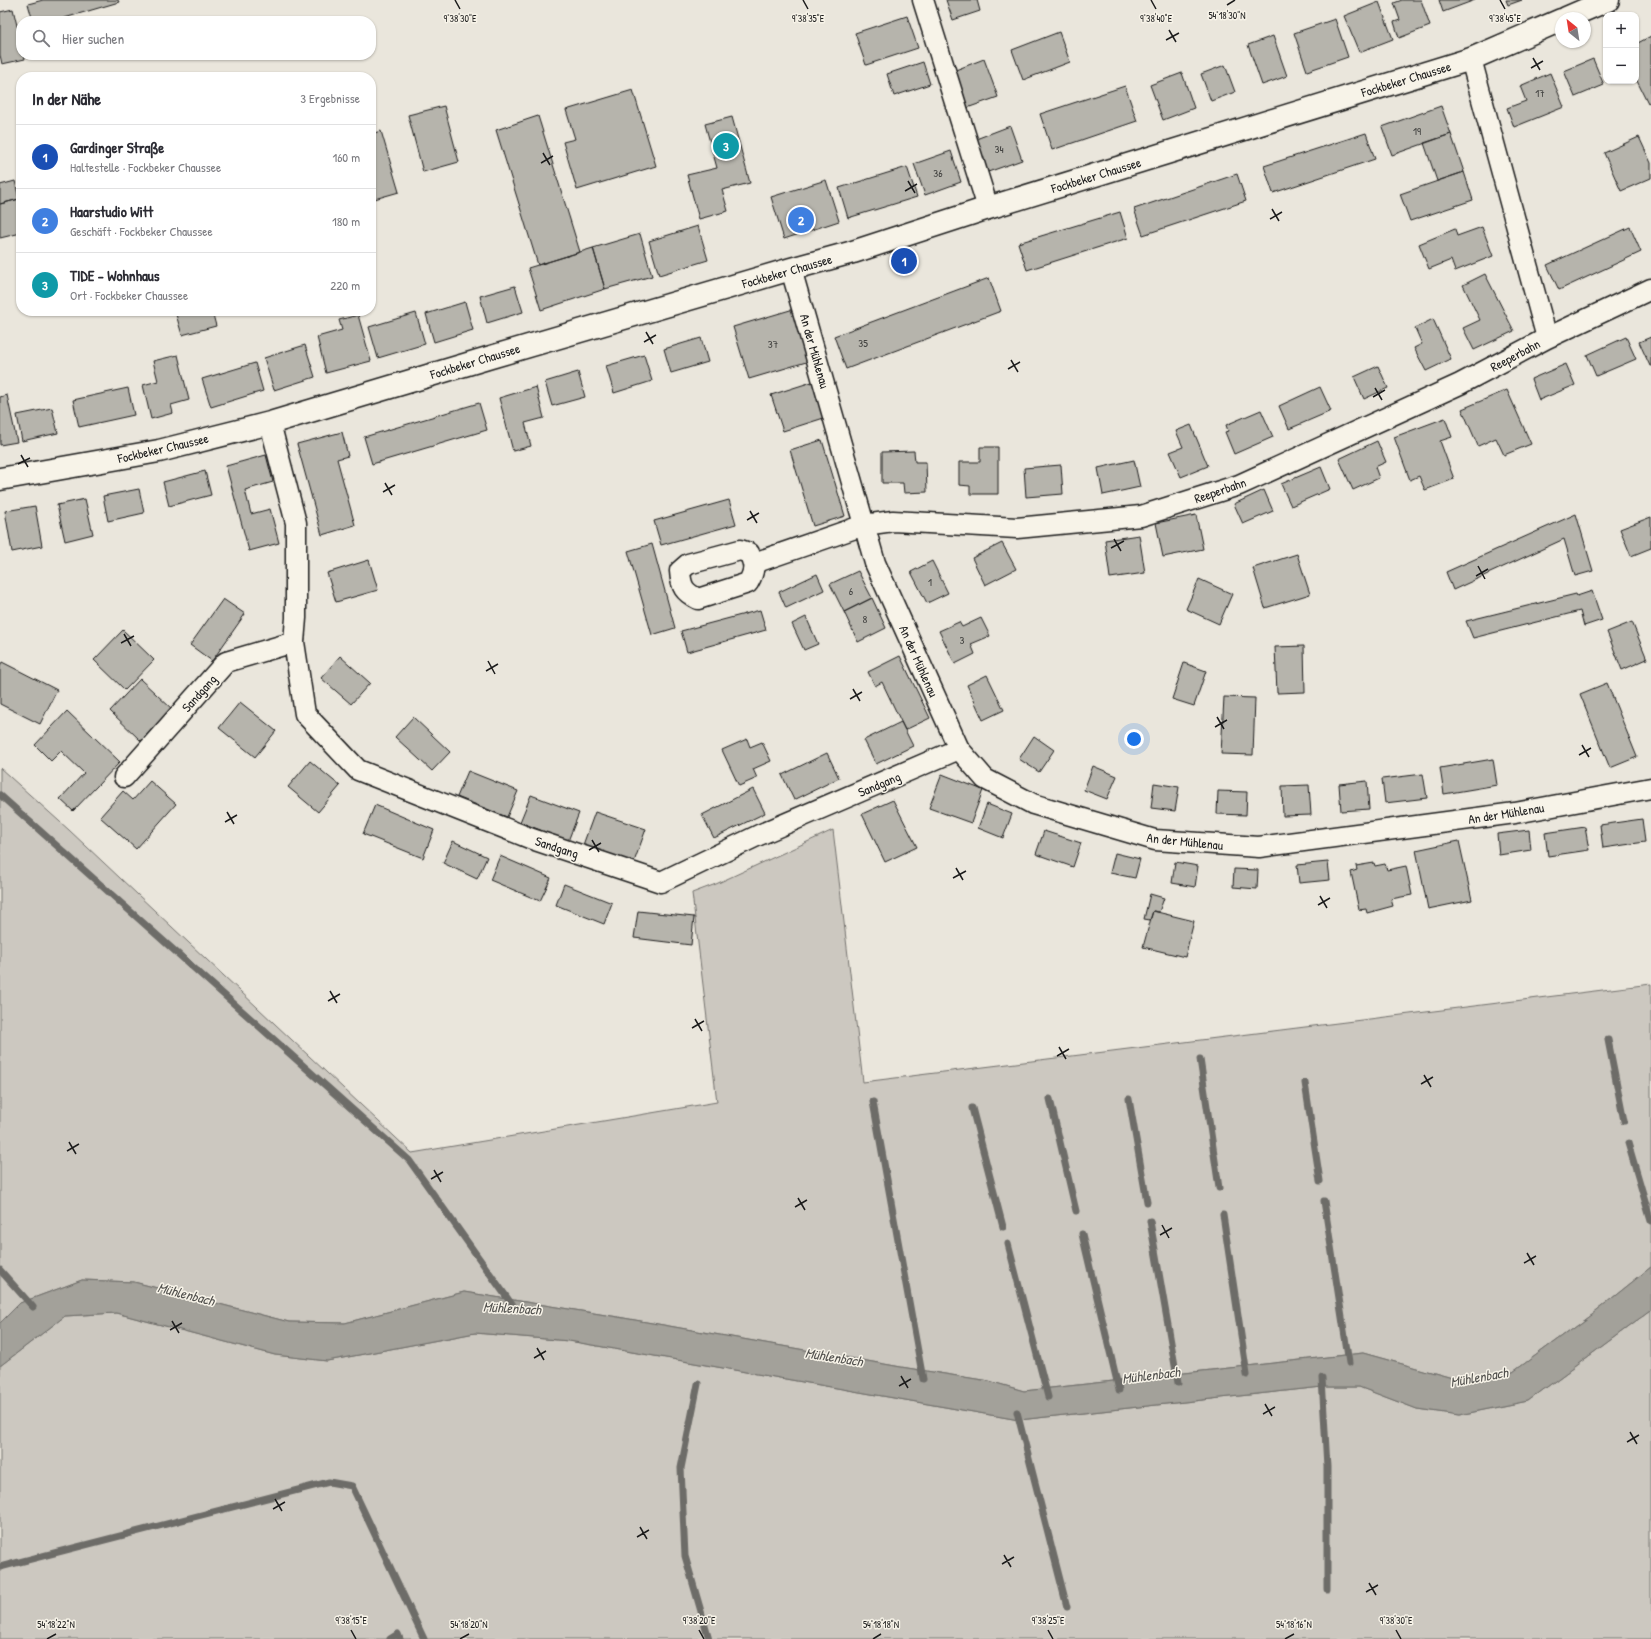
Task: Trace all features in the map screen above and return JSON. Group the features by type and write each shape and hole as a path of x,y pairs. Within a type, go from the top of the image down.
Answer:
{"main road":[{"path":"1580,12 1608,0"},
{"name":"Fockbeker Chaussee","path":"0,479 159,451 270,423 790,269 853,252 988,208 1471,59 1555,23"}],"street":[{"path":"923,0 988,208"},
{"name":"Reeperbahn","path":"1471,59 1547,338"},
{"name":"An der Mühlenau","path":"790,269 875,563 959,749 985,779 1033,804 1155,840 1259,848 1515,813 1651,788"},
{"name":"Reeperbahn","path":"864,525 893,521 1017,528 1142,516 1239,485 1460,384 1547,338 1651,289"},
{"name":"Sandgang","path":"270,423 296,523 296,618 294,642 305,714 358,770 532,839 661,882 759,835 959,749"},
{"path":"754,562 864,525"},
{"name":"Sandgang","path":"124,777 226,662 294,642"}],"shaded area":[{"path":"0,768 69,830 412,1153 717,1102 692,893 716,884 833,830 863,1082 1651,984 1651,1267 1591,1315 1513,1372 1463,1381 1363,1353 1024,1391 989,1381 464,1292 345,1323 289,1322 134,1282 82,1280 20,1303 0,1323"},
{"path":"1651,1310 1651,1639 0,1639 0,1366 65,1316 116,1313 275,1355 327,1361 475,1333 569,1341 1019,1420 1322,1387 1359,1387 1417,1409 1459,1415 1528,1401"}],"water":[{"name":"Mühlenbach","path":"1651,1267 1651,1310 1528,1401 1459,1415 1417,1409 1359,1387 1322,1387 1019,1420 569,1341 475,1333 327,1361 275,1355 116,1313 65,1316 0,1366 0,1323 20,1303 82,1280 134,1282 289,1322 345,1323 464,1292 989,1381 1024,1391 1363,1353 1463,1381 1513,1372 1591,1315"}],"building":[{"path":"43,0 118,0 119,2 71,16 32,16 28,4"},
{"path":"946,0 977,0 980,11 953,20"},
{"path":"1402,0 1421,0 1430,26 1399,38 1394,22 1400,20 1394,3"},
{"path":"1439,0 1475,0 1443,12"},
{"path":"1506,0 1522,0 1508,5"},
{"path":"1379,2 1393,39 1359,52 1344,16"},
{"path":"13,9 16,21 16,60 20,60 2,64 0,55 0,12"},
{"path":"907,16 918,48 866,65 855,33"},
{"path":"1335,19 1348,57 1307,71 1294,33"},
{"path":"1059,32 1070,62 1023,80 1012,50"},
{"path":"1273,36 1287,76 1262,85 1248,45"},
{"path":"1651,36 1651,101 1648,103 1638,84 1639,42"},
{"path":"984,59 998,97 967,108 953,71"},
{"path":"1593,59 1604,85 1575,97 1564,71"},
{"path":"923,62 930,84 894,96 887,74"},
{"path":"1225,65 1235,92 1211,101 1201,74"},
{"path":"1182,73 1194,108 1163,120 1150,85"},
{"path":"1550,73 1564,107 1514,127 1507,108 1526,101 1520,86"},
{"path":"1125,86 1137,121 1052,150 1040,114"},
{"path":"633,90 656,166 577,190 563,142 575,139 566,110"},
{"path":"444,106 459,162 423,172 408,115"},
{"path":"1441,106 1451,134 1392,155 1382,127"},
{"path":"538,116 580,252 538,265 496,130"},
{"path":"732,117 750,183 722,190 728,211 699,219 687,175 717,168 705,124"},
{"path":"1010,126 1022,160 988,172 976,139"},
{"path":"381,131 399,192 376,199 376,132"},
{"path":"1366,133 1375,159 1273,193 1264,166"},
{"path":"1451,134 1464,172 1437,181 1424,143"},
{"path":"1639,137 1651,163 1651,178 1621,191 1604,153"},
{"path":"951,151 961,182 925,195 914,164"},
{"path":"907,167 917,197 848,218 839,188"},
{"path":"1464,172 1473,200 1410,221 1400,194"},
{"path":"1237,174 1246,201 1143,235 1134,209"},
{"path":"826,180 839,221 784,239 771,197"},
{"path":"15,181 16,200 0,204 0,185"},
{"path":"16,200 16,234 0,238 0,204"},
{"path":"1120,212 1128,238 1027,270 1018,243"},
{"path":"698,226 708,260 659,275 649,241"},
{"path":"1482,227 1493,256 1455,271 1451,260 1429,269 1419,244 1455,229 1457,236"},
{"path":"1630,227 1641,252 1559,290 1547,265"},
{"path":"640,234 652,276 605,289 593,248"},
{"path":"593,248 605,289 541,310 528,268"},
{"path":"1485,274 1514,331 1474,350 1463,328 1480,320 1463,285"},
{"path":"989,278 1001,311 846,369 834,336"},
{"path":"515,286 523,312 487,323 480,296"},
{"path":"465,302 473,330 434,342 426,314"},
{"path":"797,308 813,360 749,379 733,327"},
{"path":"416,313 425,344 378,358 369,327"},
{"path":"176,316 213,316 216,326 182,335"},
{"path":"358,316 371,361 326,373 317,337 342,330 339,320"},
{"path":"1433,319 1451,359 1426,371 1414,348 1422,344 1415,328"},
{"path":"1626,337 1636,359 1596,376 1587,355"},
{"path":"1651,337 1651,366 1650,366 1639,342"},
{"path":"701,338 708,362 671,373 664,349"},
{"path":"305,345 315,377 274,390 264,358"},
{"path":"178,355 189,400 171,405 173,413 151,419 143,385 158,381 153,361"},
{"path":"644,355 652,381 614,393 606,366"},
{"path":"255,363 263,391 211,407 202,379"},
{"path":"1566,364 1575,385 1539,400 1531,379"},
{"path":"1378,366 1388,388 1364,399 1354,377"},
{"path":"578,372 585,397 552,406 545,382"},
{"path":"815,381 827,417 783,431 771,395"},
{"path":"536,387 544,418 525,423 531,446 513,451 499,398"},
{"path":"1320,387 1331,411 1289,429 1279,406"},
{"path":"128,388 134,415 79,427 73,400"},
{"path":"1507,390 1531,444 1504,455 1496,438 1478,446 1462,409"},
{"path":"7,395 17,442 0,445 0,397"},
{"path":"479,403 487,430 372,464 364,437"},
{"path":"52,408 58,433 22,441 17,415"},
{"path":"1261,410 1273,437 1234,454 1225,432 1228,431 1226,425"},
{"path":"1445,418 1452,437 1440,441 1454,479 1425,490 1419,476 1410,480 1394,437"},
{"path":"1191,425 1208,466 1181,477 1170,452 1183,447 1176,431"},
{"path":"342,432 348,456 337,459 355,525 322,535 297,444"},
{"path":"822,440 845,516 813,526 790,450"},
{"path":"1377,441 1386,462 1375,467 1379,478 1353,490 1339,459"},
{"path":"980,447 998,447 998,494 970,494 970,486 959,485 959,462 980,462"},
{"path":"914,451 915,462 926,462 927,492 904,493 903,483 882,483 882,452"},
{"path":"266,455 273,482 245,490 251,514 270,509 279,543 249,551 226,466"},
{"path":"1134,460 1140,487 1103,495 1098,468"},
{"path":"1061,465 1063,494 1026,497 1024,468"},
{"path":"1321,467 1330,489 1291,506 1281,484"},
{"path":"205,471 211,495 169,506 163,482"},
{"path":"139,489 144,513 108,521 103,496"},
{"path":"1264,490 1273,511 1243,524 1234,504"},
{"path":"85,499 93,534 65,541 57,505"},
{"path":"729,500 736,524 661,545 654,521"},
{"path":"35,506 42,546 12,552 5,511"},
{"path":"1576,514 1593,571 1575,576 1564,539 1453,590 1446,572"},
{"path":"1196,515 1203,549 1163,557 1156,523"},
{"path":"1651,517 1651,548 1631,556 1620,529"},
{"path":"1139,535 1145,573 1110,578 1105,540"},
{"path":"1002,543 1016,569 985,585 972,558"},
{"path":"652,544 675,628 652,635 628,551"},
{"path":"1297,554 1310,594 1265,608 1253,568"},
{"path":"369,560 378,590 336,602 327,573"},
{"path":"932,561 948,593 927,603 911,572"},
{"path":"858,571 872,598 844,612 830,584"},
{"path":"817,574 824,590 786,608 779,592"},
{"path":"1199,579 1232,594 1219,624 1186,609"},
{"path":"1592,591 1602,620 1584,626 1580,611 1473,638 1466,621 1576,594 1577,596"},
{"path":"872,598 886,628 858,642 844,612"},
{"path":"223,599 245,614 212,661 190,645"},
{"path":"760,610 766,630 687,652 681,631"},
{"path":"806,617 818,644 804,650 792,624"},
{"path":"981,618 990,636 971,644 975,654 955,664 939,631 959,622 962,627"},
{"path":"1632,622 1647,659 1622,670 1607,632"},
{"path":"123,630 154,660 125,690 94,660"},
{"path":"1304,646 1305,692 1277,693 1275,647"},
{"path":"340,656 370,683 351,704 321,678"},
{"path":"900,656 930,718 905,730 882,682 875,686 868,672"},
{"path":"2,662 57,690 40,724 0,704 0,666"},
{"path":"1184,663 1206,671 1194,706 1172,699"},
{"path":"987,675 1004,710 983,720 967,685"},
{"path":"140,679 172,709 141,741 110,711"},
{"path":"1607,683 1637,757 1610,768 1580,694"},
{"path":"1224,697 1255,698 1253,755 1221,754"},
{"path":"240,702 276,731 255,757 219,728"},
{"path":"67,711 120,762 73,811 60,799 84,773 61,751 51,761 35,745"},
{"path":"413,717 450,752 432,771 395,737"},
{"path":"901,722 913,746 876,764 864,740"},
{"path":"1034,736 1054,750 1039,772 1019,759"},
{"path":"747,739 750,747 762,742 771,761 753,769 757,778 739,786 722,750"},
{"path":"827,753 839,778 794,800 782,775"},
{"path":"1493,759 1497,785 1444,794 1440,768"},
{"path":"310,761 340,786 318,812 288,787"},
{"path":"1093,766 1117,776 1107,799 1084,790"},
{"path":"468,771 518,791 507,817 457,797"},
{"path":"942,774 983,790 971,823 929,808"},
{"path":"1423,774 1427,798 1385,803 1382,779"},
{"path":"150,781 176,804 136,849 100,817 123,791 133,800"},
{"path":"1367,781 1369,809 1341,811 1339,784"},
{"path":"1154,783 1179,787 1175,811 1151,808"},
{"path":"1309,785 1311,815 1283,816 1282,786"},
{"path":"753,789 765,813 714,838 702,815"},
{"path":"1218,791 1247,792 1246,815 1217,814"},
{"path":"531,795 579,813 568,841 520,822"},
{"path":"893,800 917,847 885,862 862,814"},
{"path":"987,804 1012,814 1003,838 978,828"},
{"path":"375,805 434,830 423,858 363,834"},
{"path":"595,812 646,829 634,862 583,845"},
{"path":"1642,819 1645,842 1603,848 1600,825"},
{"path":"1585,827 1589,850 1548,856 1545,833"},
{"path":"1529,830 1531,850 1499,855 1497,834"},
{"path":"1044,831 1081,843 1073,867 1036,854"},
{"path":"453,841 487,857 477,879 443,863"},
{"path":"1459,841 1472,900 1428,909 1416,850"},
{"path":"1115,853 1140,859 1135,878 1110,873"},
{"path":"500,856 551,878 540,901 490,880"},
{"path":"1175,862 1198,866 1195,887 1172,883"},
{"path":"1328,862 1330,880 1299,883 1297,865"},
{"path":"1374,863 1375,866 1385,864 1387,870 1406,866 1412,895 1391,899 1393,906 1367,913 1366,909 1359,910 1351,872 1357,870 1356,866"},
{"path":"1234,869 1258,870 1257,889 1233,887"},
{"path":"564,884 612,903 604,924 556,905"},
{"path":"1150,894 1164,898 1159,912 1153,911 1150,920 1144,919"},
{"path":"638,911 694,917 691,945 634,938"},
{"path":"1153,911 1194,921 1185,957 1143,947"}],"waterway":[{"name":"Mühlenbach","path":"0,795 409,1160 513,1306"},
{"path":"1608,1040 1624,1121"},
{"path":"1200,1059 1219,1188"},
{"path":"1305,1083 1320,1181"},
{"path":"1050,1099 1076,1211"},
{"path":"1129,1099 1147,1202"},
{"path":"873,1102 923,1379"},
{"path":"972,1108 1003,1227"},
{"path":"1628,1143 1651,1221"},
{"path":"1324,1201 1349,1363"},
{"path":"1223,1215 1247,1375"},
{"name":"Mühlenbach","path":"1150,1221 1178,1383"},
{"name":"Mühlenbach","path":"1082,1234 1119,1390"},
{"path":"1008,1244 1048,1397"},
{"path":"0,1270 33,1307"},
{"path":"1322,1378 1327,1467 1327,1589"},
{"path":"698,1384 681,1468 685,1556 709,1639"},
{"path":"1017,1412 1067,1607"},
{"path":"0,1567 329,1482 352,1486 424,1639"},
{"path":"390,1639 398,1634 400,1639"}],"place":[{"name":"TIDE - Wohnhaus","path":"726,146"},
{"name":"Haarstudio Witt","path":"801,220"},
{"name":"Gardinger Straße","path":"904,261"}]}
